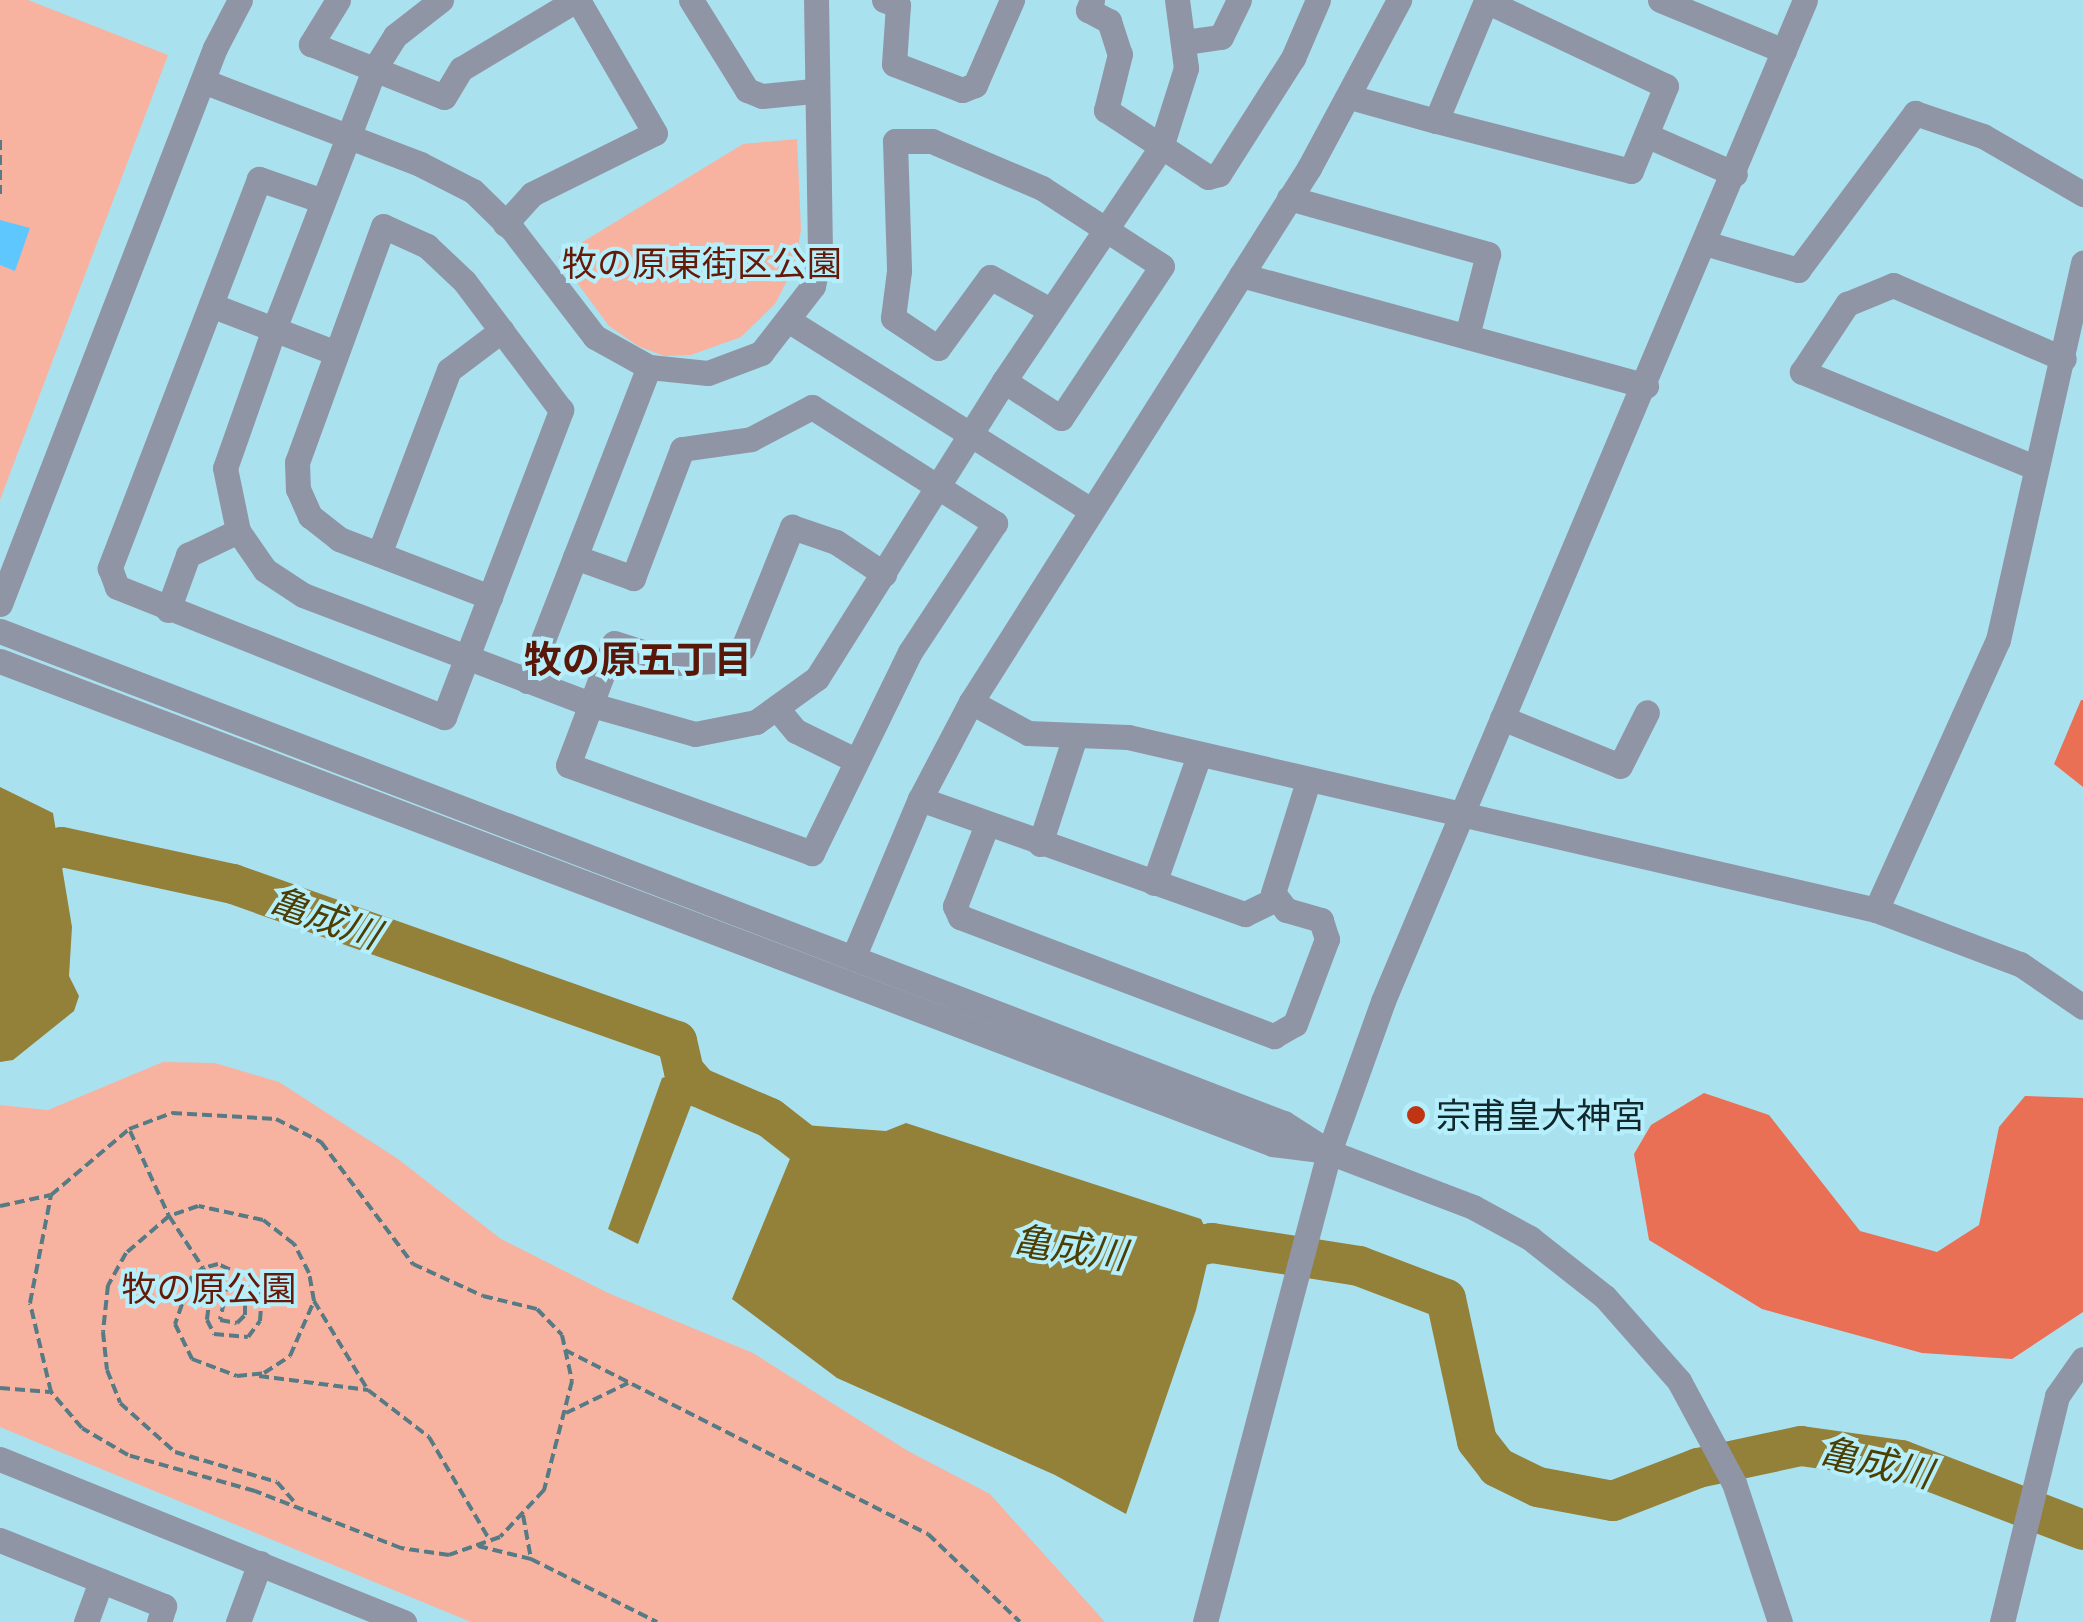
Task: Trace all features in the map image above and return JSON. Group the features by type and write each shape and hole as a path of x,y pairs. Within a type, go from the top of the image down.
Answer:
{"street":[{"path":"0,604 203,81 240,0"},
{"path":"338,0 310,44 444,97 461,69 577,0 655,133 532,194 505,224"},
{"path":"441,0 395,36 374,70 274,329 225,468 238,532 265,570 303,594 592,705 695,734 756,722 779,711 817,678 968,436 1162,147 1182,97 1185,42 1177,0"},
{"path":"691,0 746,90 762,96 813,91"},
{"path":"203,81 473,191 505,224 595,337 648,367 686,374 727,368 761,353 790,322 813,286 820,252 813,91 816,0"},
{"path":"884,0 898,5 894,64 962,90 975,85 1012,0"},
{"path":"1092,0 1088,10 1108,22 1120,54 1106,110 1208,177 1219,174 1293,58 1318,0"},
{"path":"1185,42 1221,37 1239,0"},
{"path":"853,958 920,799 971,702 1289,198 1350,97 1399,0"},
{"path":"1350,97 1436,121 1631,171 1666,86 1486,0 1436,121"},
{"path":"1660,0 1784,51"},
{"path":"1205,1622 1329,1152 1461,813 1708,244 1806,0"},
{"path":"1708,244 1798,270 1915,113 1983,136 2083,194"},
{"path":"1646,135 1736,174"},
{"path":"1004,381 1061,418 1162,266 1042,188 932,141 895,141 899,271 893,318 938,348 990,276 1050,310"},
{"path":"324,201 259,179 110,568 121,592 444,717 467,658 561,410 446,262 383,226 297,462 298,489 318,525 379,554 490,597"},
{"path":"1289,198 1488,254 1468,336"},
{"path":"1876,910 1998,640 2034,468 2064,359 2077,336 2083,262"},
{"path":"1241,274 1646,386"},
{"path":"2034,468 1802,372 1847,304 1893,285 2064,359"},
{"path":"211,306 336,353"},
{"path":"790,322 1091,510"},
{"path":"379,554 449,370 502,330"},
{"path":"528,681 648,367"},
{"path":"575,556 633,578 682,448 751,439 812,407 995,523 910,652 853,759 812,854 568,765 614,643 677,663 710,661 743,648 792,527 836,542 884,574"},
{"path":"168,610 188,554 238,532"},
{"path":"0,631 1284,1123 1329,1152 1473,1207 1530,1238 1605,1296 1679,1381 1717,1449 1780,1622"},
{"path":"0,661 1273,1144 1329,1152"},
{"path":"971,702 1028,733 1128,737 1308,782 1461,813 1876,910 2020,964 2083,1007"},
{"path":"779,711 796,731 853,759"},
{"path":"1502,718 1620,766 1647,712"},
{"path":"1040,844 1075,736"},
{"path":"1154,883 1199,754"},
{"path":"986,827 955,906 960,916 1274,1036 1296,1024 1326,939 1320,920 1286,910 1276,898 1274,885 1308,782"},
{"path":"920,799 986,827 1246,914 1276,898"},
{"path":"2002,1622 2020,1533 2057,1396 2083,1359"},
{"path":"0,1459 404,1622"},
{"path":"0,1540 164,1606 160,1622"},
{"path":"238,1622 260,1563"},
{"path":"86,1622 101,1581"}],"path":[{"path":"0,140 0,194"},
{"path":"0,1206 52,1195 129,1130 172,1113 221,1111 291,1127 321,1142 413,1264 484,1296 537,1310 562,1335 572,1381 544,1490 490,1540 449,1555 401,1548 300,1508 128,1456 82,1428 51,1392 30,1304 52,1195"},
{"path":"129,1130 170,1216 216,1290 224,1302 220,1320 237,1322 244,1315 244,1300 233,1289 216,1290"},
{"path":"300,1508 277,1482 175,1452 120,1403 103,1332 108,1285 126,1254 170,1216 198,1206 263,1220 294,1244 309,1273 314,1301 368,1390 429,1438 490,1540"},
{"path":"216,1290 207,1320 214,1334 248,1337 260,1321 257,1282 218,1264 203,1268 180,1298 180,1344 212,1370 368,1390"},
{"path":"249,1375 290,1356 314,1301"},
{"path":"565,1350 928,1534 1020,1622"},
{"path":"566,1413 628,1383"},
{"path":"0,1388 51,1392"},
{"path":"523,1513 531,1559"},
{"path":"476,1545 531,1559 657,1622"}],"green space":[{"path":"0,0 28,0 168,55 0,500"},
{"name":"牧の原東街区公園","path":"797,139 801,230 794,267 775,304 741,337 691,355 664,356 638,346 609,326 558,257 743,144"},
{"name":"牧の原公園","path":"163,1062 215,1063 279,1082 398,1159 501,1239 608,1293 753,1353 908,1451 990,1494 1105,1622 471,1622 0,1427 0,1105 48,1110"}],"shaded area":[{"path":"2083,700 2083,787 2054,764"},
{"path":"1704,1093 1769,1115 1860,1231 1937,1252 1979,1225 1999,1127 2025,1096 2083,1098 2083,1312 2012,1359 1922,1353 1762,1309 1649,1240 1634,1154 1651,1125"}],"water":[{"path":"0,787 53,813 72,927 69,976 79,996 74,1011 13,1060 0,1062"},
{"path":"684,1071 698,1087 638,1244 608,1229 662,1078"},
{"path":"906,1123 1201,1219 1212,1243 1196,1310 1126,1514 1055,1475 837,1378 732,1299 804,1125 886,1131"}],"building":[{"path":"0,220 30,228 15,271 0,265"}],"waterway":[{"name":"亀成川","path":"0,871 62,847 233,884 677,1041 684,1071 698,1087 770,1118 839,1172"},
{"name":"亀成川","path":"1159,1255 1212,1243 1359,1266 1446,1299 1477,1441 1497,1467 1538,1487 1613,1501 1698,1468 1801,1446 1901,1460 2083,1530"}],"place":[{"name":"宗甫皇大神宮","path":"1416,1115"}],"district":[{"name":"牧の原五丁目","path":"638,659"}]}
